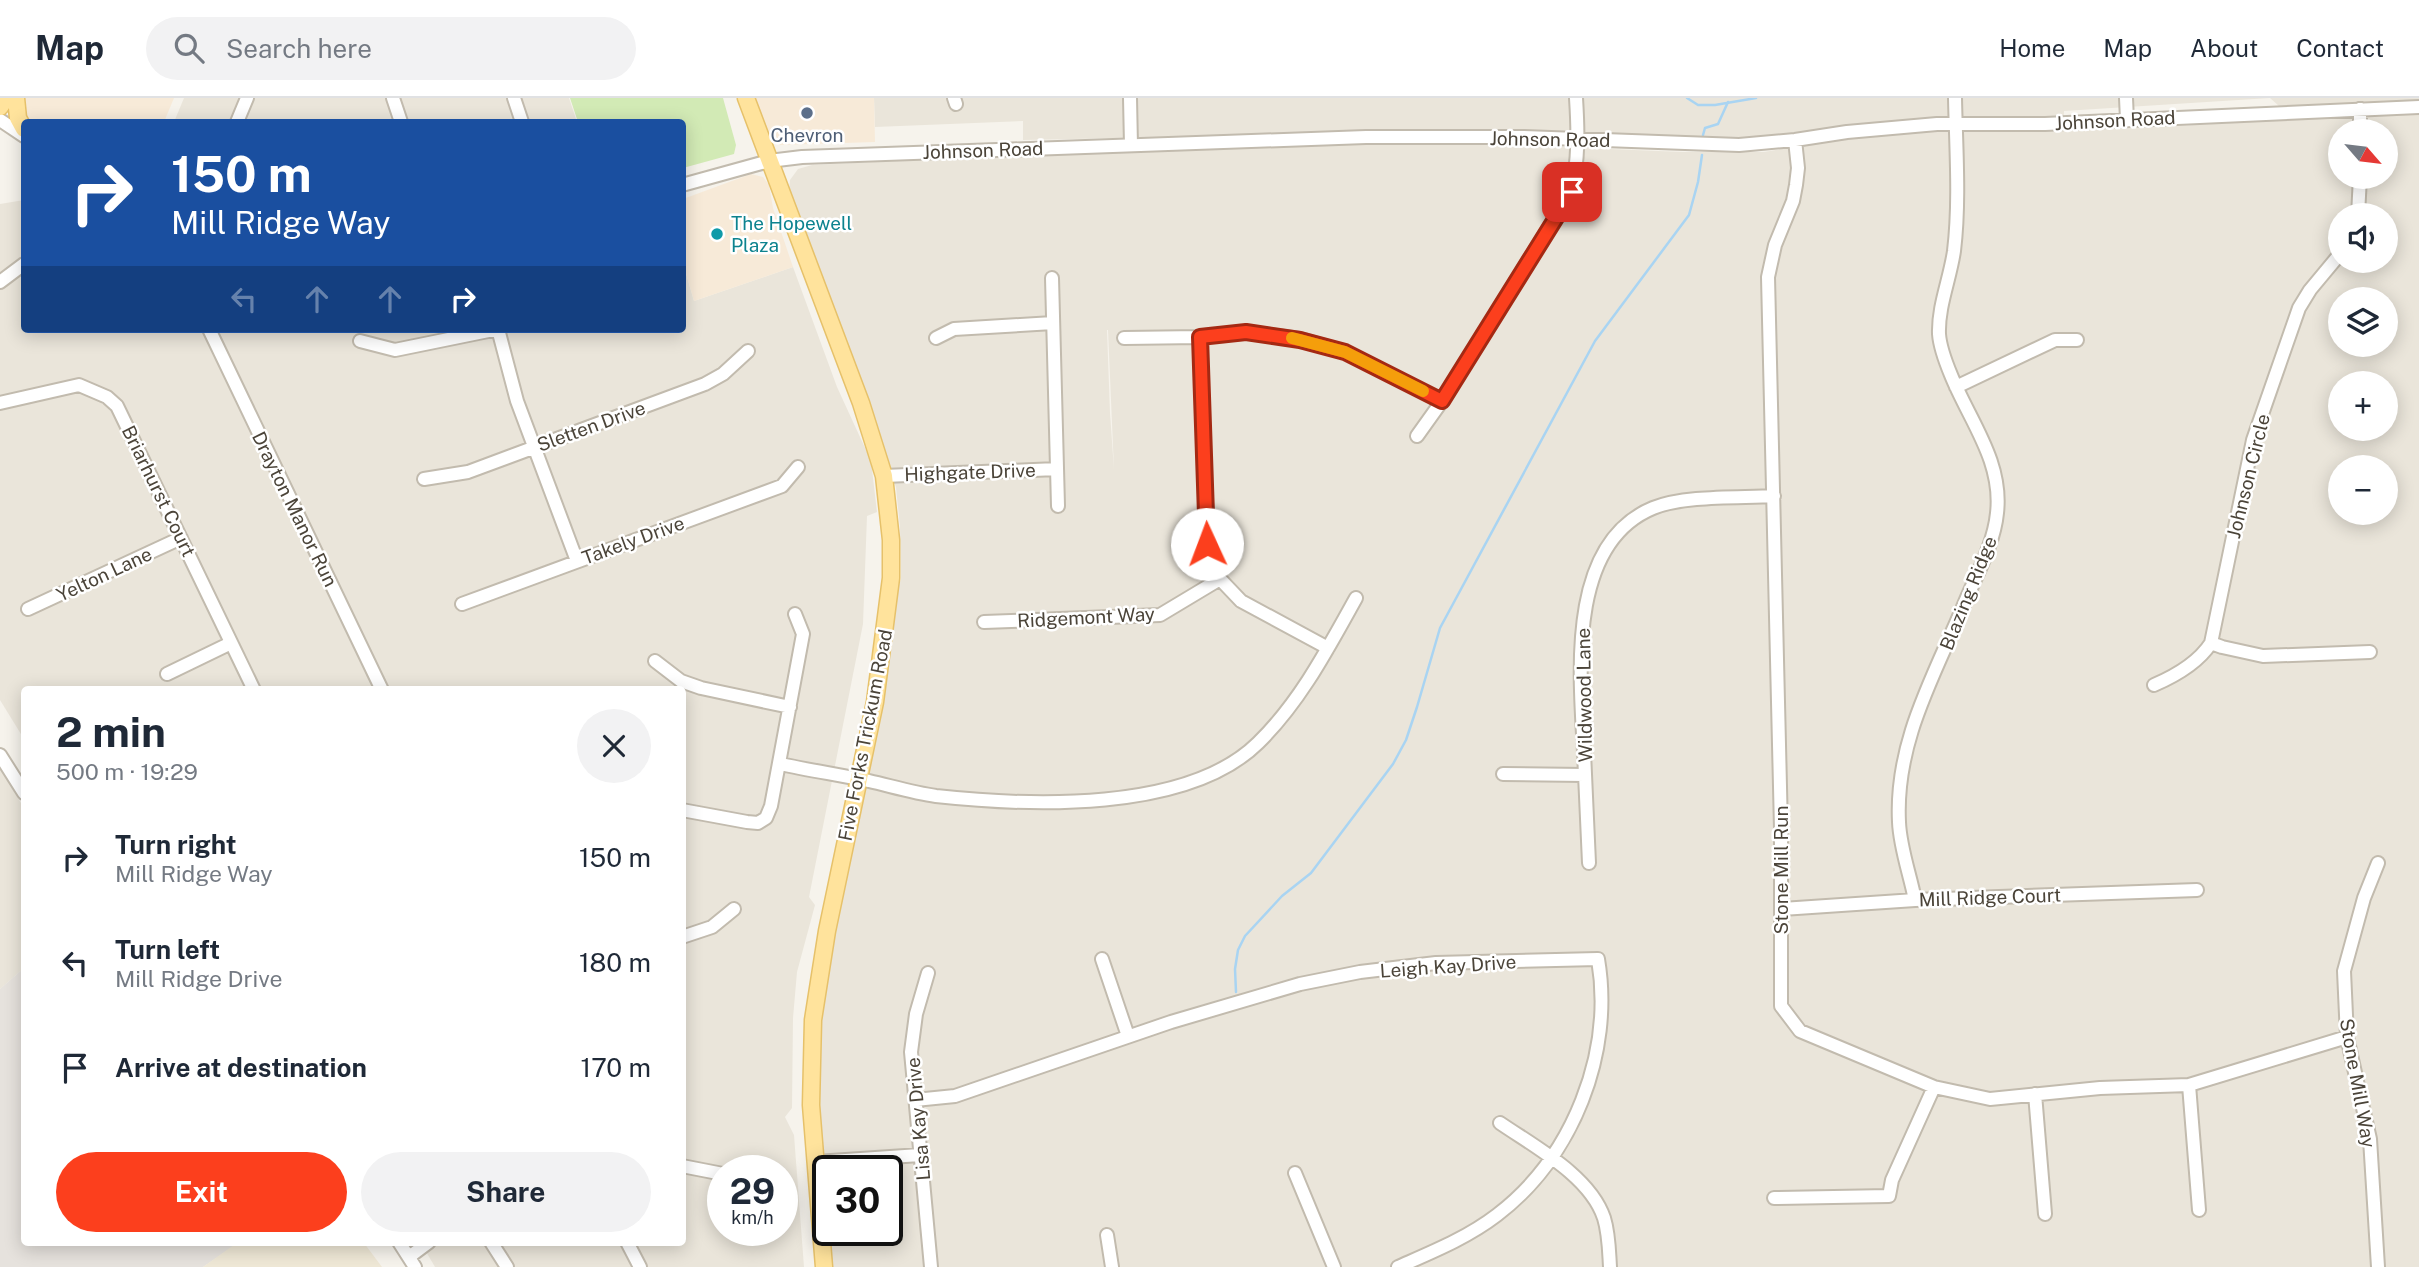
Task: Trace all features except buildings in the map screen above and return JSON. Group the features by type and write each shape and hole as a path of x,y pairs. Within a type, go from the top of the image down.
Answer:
{"main road":[{"path":"0,107 6,98"},
{"path":"16,98 21,124"},
{"name":"Five Forks Trickum Road","path":"746,98 861,403 884,476 891,540 891,578 875,702 820,966 813,1020 811,1105 815,1155"},
{"name":"Five Forks Trickum Road","path":"822,1246 824,1267"}],"street":[{"path":"238,119 247,98"},
{"path":"393,98 400,119"},
{"path":"514,98 521,119"},
{"path":"1130,98 1131,145"},
{"path":"1417,436 1442,401 1572,192 1576,172 1576,98"},
{"name":"Blazing Ridge","path":"1915,900 1899,825 1900,771 1907,741 1920,707 1992,535 1998,499 1996,476 1988,453 1945,361 1939,336 1954,251 1955,98"},
{"path":"2126,98 2127,120"},
{"name":"Johnson Road","path":"686,183 769,161 813,156 1366,137 1524,137 1722,145 1795,140 1859,130 1956,123 2045,124 2419,107"},
{"path":"2360,109 2360,119"},
{"path":"0,120 21,134"},
{"name":"Stone Mill Run","path":"1795,140 1798,168 1793,201 1775,245 1768,277 1782,909 1781,1006 1800,1031 1934,1087 1990,1098 2100,1088 2189,1085 2347,1037"},
{"path":"0,282 21,266"},
{"name":"Johnson Circle","path":"2211,643 2253,440 2299,308 2328,268"},
{"path":"1052,278 1058,506"},
{"path":"936,338 954,329 1053,323"},
{"path":"1124,338 1200,337 1246,332 1300,340 1345,352 1442,401"},
{"name":"Drayton Manor Run","path":"211,333 380,686"},
{"path":"360,341 395,350 478,333"},
{"path":"499,333 533,447 577,561"},
{"path":"1200,337 1207,544 1220,579 1241,601 1328,648"},
{"path":"1956,387 2055,340 2077,340"},
{"name":"Sletten Drive","path":"424,479 468,472 705,384 723,374 748,351"},
{"name":"Briarhurst Court","path":"0,403 79,385 107,397 117,406 252,686"},
{"name":"Takely Drive","path":"462,604 782,485 798,467"},
{"name":"Highgate Drive","path":"884,476 1057,469"},
{"name":"Wildwood Lane","path":"1589,863 1580,656 1584,615 1591,584 1607,548 1632,520 1672,501 1774,496"},
{"name":"Yelton Lane","path":"27,610 181,538"},
{"name":"Ridgemont Way","path":"984,622 1160,615 1220,579"},
{"path":"780,764 934,796 1044,802 1122,797 1171,790 1218,771 1256,745 1297,700 1356,598"},
{"path":"686,811 758,823 766,818 780,764 803,634 795,614"},
{"path":"167,674 232,643"},
{"path":"2154,685 2175,676 2205,652 2211,643 2263,656 2370,652"},
{"path":"655,662 681,681 701,688 790,706"},
{"path":"0,755 21,788"},
{"path":"1503,774 1585,775"},
{"name":"Stone Mill Way","path":"2378,863 2364,898 2344,971 2347,1037 2370,1139 2378,1267"},
{"name":"Mill Ridge Court","path":"1782,909 1915,900 2197,890"},
{"path":"686,936 712,927 734,909"},
{"path":"1101,959 1128,1037"},
{"name":"Leigh Kay Drive","path":"915,1100 954,1096 1128,1037 1300,984 1360,972 1436,963 1598,959 1601,976 1600,1012 1592,1069 1575,1116 1551,1159 1528,1187 1497,1215 1459,1239 1398,1267"},
{"name":"Lisa Kay Drive","path":"929,972 912,1033 912,1075 931,1267"},
{"path":"2189,1085 2199,1210"},
{"path":"1774,1198 1889,1196 1892,1180 1934,1087"},
{"path":"2035,1094 2045,1214"},
{"path":"1500,1123 1551,1159 1590,1192 1607,1232 1610,1267"},
{"path":"903,1156 920,1155"},
{"path":"686,1167 707,1171"},
{"path":"1295,1173 1335,1267"},
{"path":"1107,1235 1112,1267"},
{"path":"402,1246 412,1262 426,1246"},
{"path":"494,1246 507,1267"},
{"path":"629,1246 640,1267"}],"shaded area":[{"path":"24,98 174,98 165,119 24,119 20,111"},
{"path":"184,98 569,98 576,119 175,119"},
{"path":"754,98 874,98 875,142 780,145 770,138"},
{"path":"874,98 2270,98 2064,111 2063,130 2419,113 2419,1267 827,1267 826,1246 903,1246 903,1155 822,1155 815,1093 817,1018 893,603 901,579 900,528 896,487 789,192 790,180 798,169 812,165 1130,150 1441,142 1683,152 1764,152 1851,137 1669,137 1528,130 1023,140 1023,121 875,127","holes":["1107,330 1114,470 1110,413"]},
{"path":"2270,98 2419,98 2419,103 2279,106"},
{"path":"751,174 763,177 769,185 773,208 793,267 694,301 686,273 686,198"},
{"path":"21,200 21,333 686,333 686,273 694,301 793,267 837,387 871,461 877,512 867,516 863,624 809,897 815,905 797,972 793,1018 792,1108 785,1117 794,1135 796,1155 707,1155 707,1246 798,1246 798,1188 804,1267 435,1267 423,1246 686,1246 686,686 21,686 21,734 0,700 0,204"},
{"path":"0,768 21,803 21,971 0,989"},
{"path":"21,971 21,1246 234,1246 203,1267 0,1267 0,989"},
{"path":"232,1246 366,1246 382,1267 203,1267"}],"green space":[{"path":"570,98 723,98 736,145 734,154 686,167 686,119 577,119"}],"waterway":[{"path":"1687,98 1698,105 1756,98"},
{"path":"1703,135 1705,128 1718,124 1728,102"},
{"path":"1236,992 1238,950 1245,936 1282,896 1311,873 1393,764 1406,740 1440,628 1595,341 1689,215 1702,155"}],"slow traffic":[{"path":"1292,338 1345,352 1423,391"}],"place":[{"name":"Chevron","path":"807,113"},
{"name":"The Hopewell Plaza","path":"717,234"}],"route":[{"path":"1207,544 1200,337 1246,332 1300,340 1345,352 1442,401 1572,192"}]}
